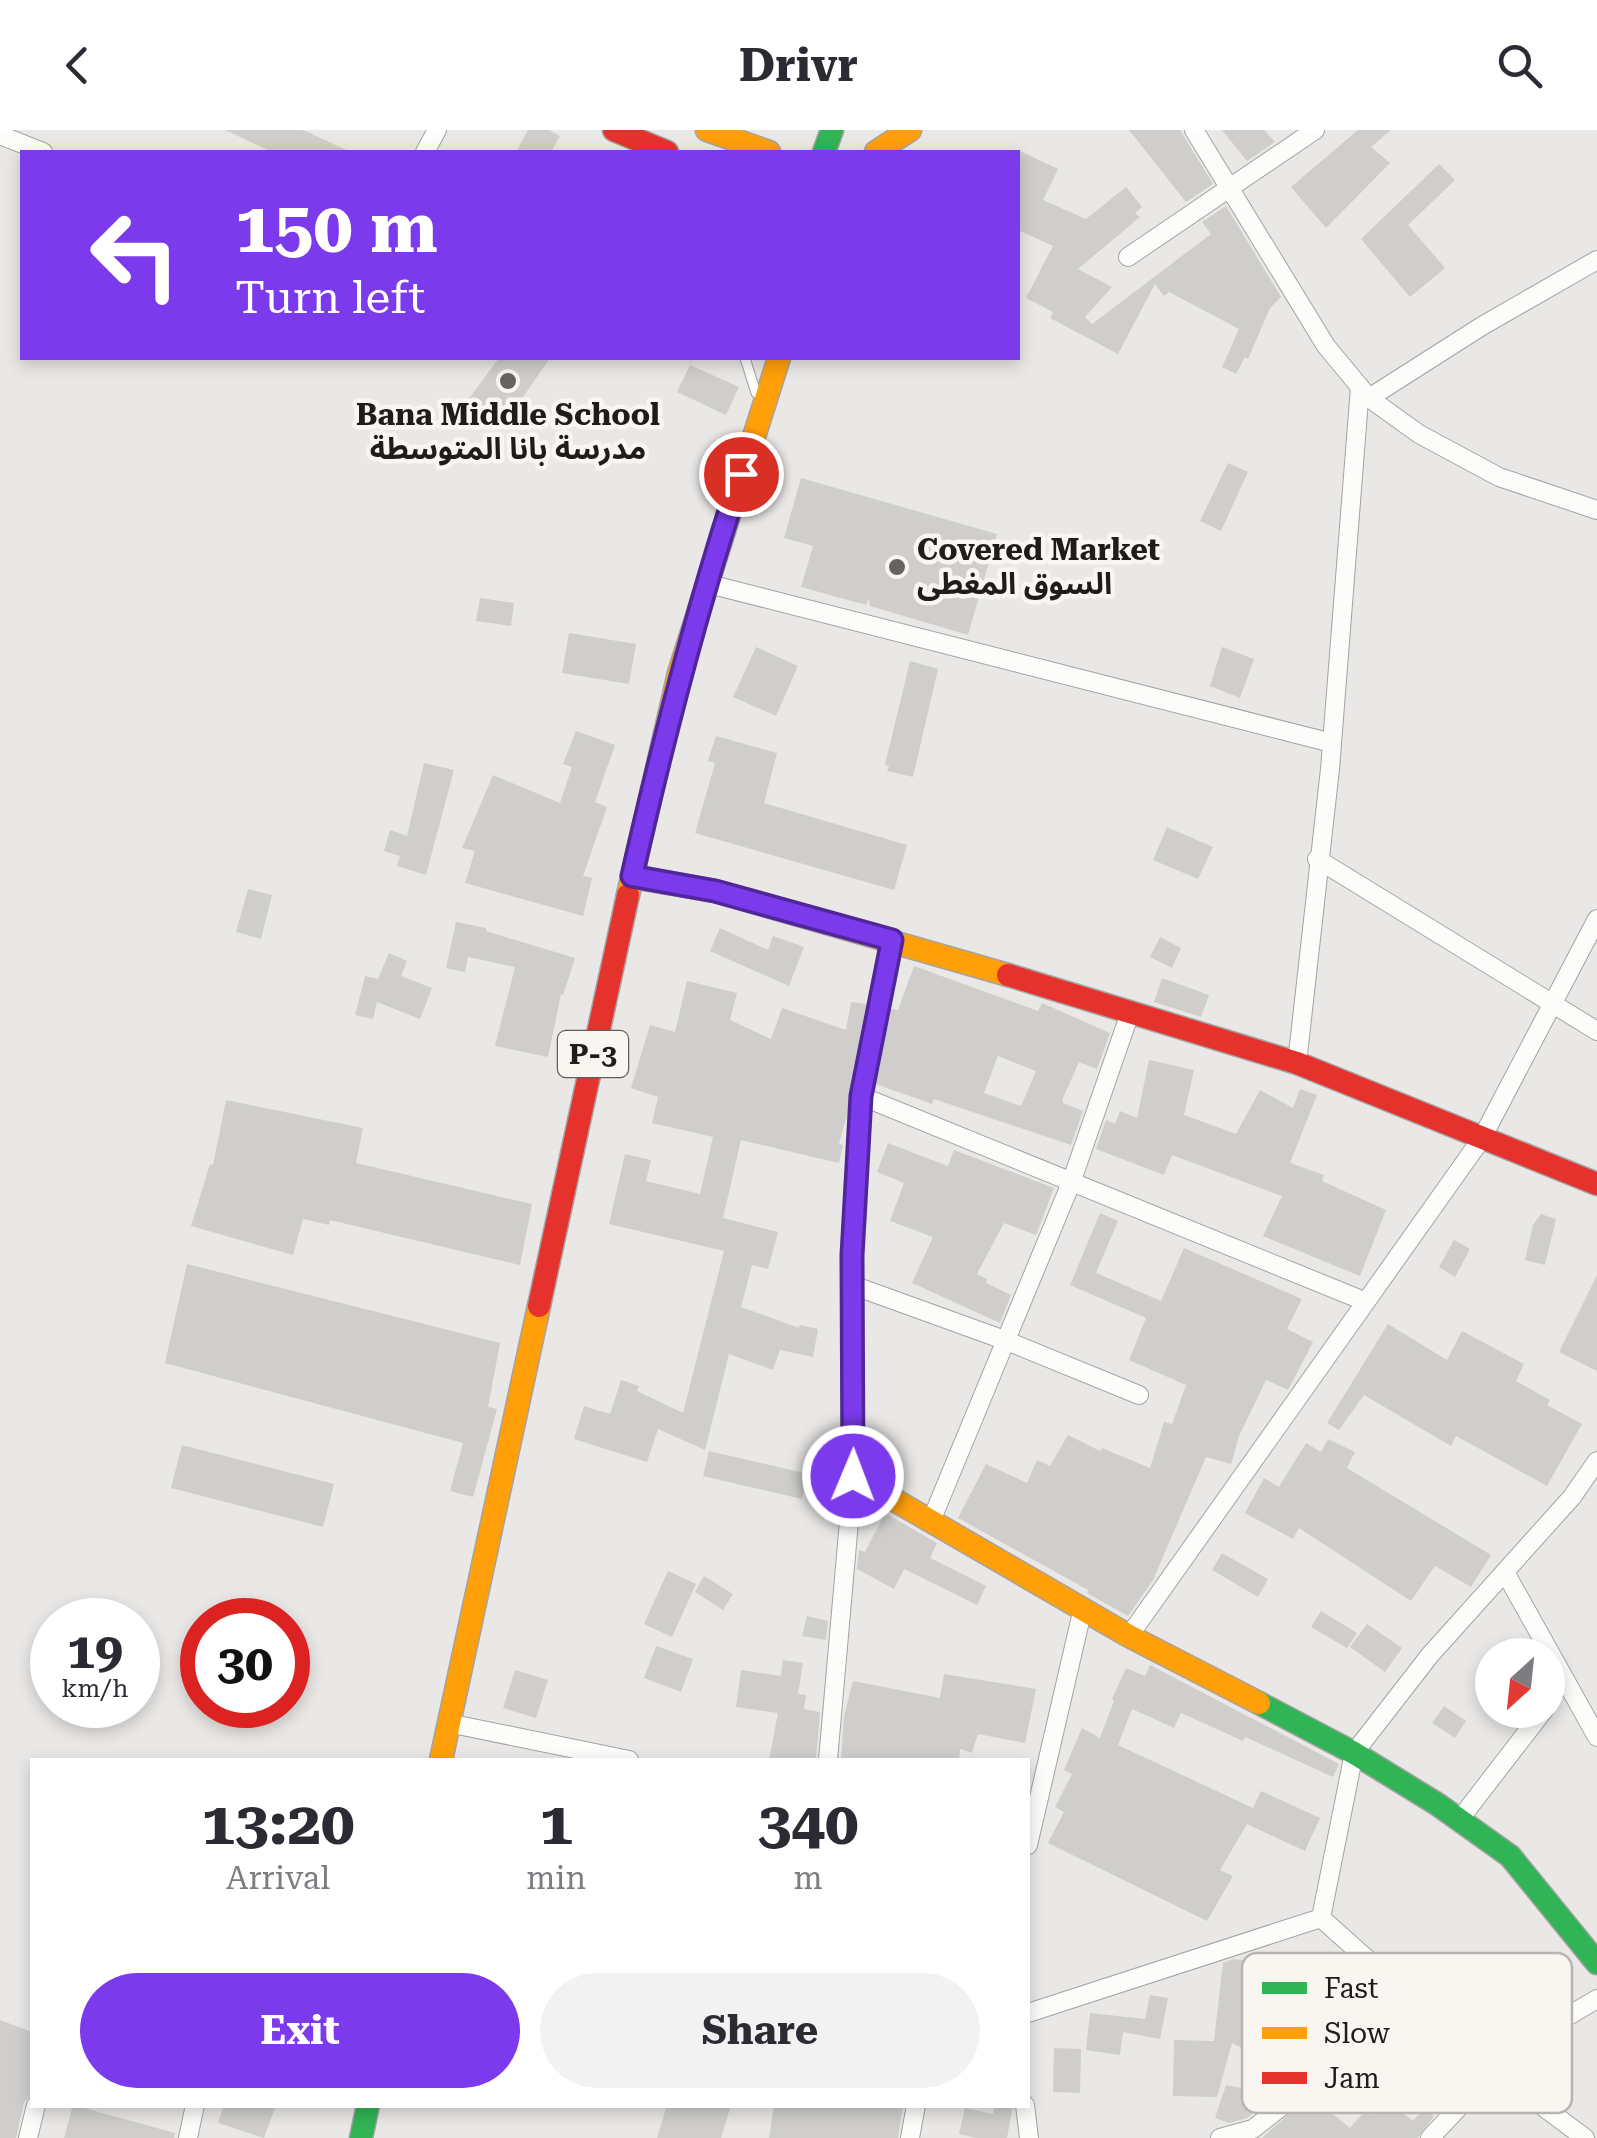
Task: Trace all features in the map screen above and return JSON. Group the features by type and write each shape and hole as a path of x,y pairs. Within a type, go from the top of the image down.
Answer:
{"main road":[{"path":"614,130 662,150"},
{"path":"706,130 764,150"},
{"path":"879,150 913,130"},
{"name":"P-3","path":"441,1758 679,673 779,360"},
{"path":"632,876 715,891 892,940 1297,1063 1597,1184"},
{"path":"853,1476 1129,1636 1354,1753 1460,1819 1510,1856 1597,1962"},
{"path":"361,2138 367,2108"}],"street":[{"path":"1194,130 1326,346 1364,392 1408,427 1499,477 1597,510"},
{"path":"1128,258 1316,130"},
{"path":"0,134 38,150"},
{"path":"1364,392 1597,260"},
{"path":"1297,1063 1332,744 1364,392"},
{"path":"705,583 1332,744"},
{"path":"1318,858 1597,1031"},
{"path":"1129,1636 1482,1138 1597,919"},
{"path":"828,1758 853,1476 852,1285 861,1096 892,940"},
{"path":"932,1521 1071,1183 1130,1012"},
{"path":"861,1096 1364,1301"},
{"path":"852,1285 1007,1340 1139,1394"},
{"path":"1321,1918 1354,1753 1430,1655 1572,1497 1597,1461"},
{"path":"1504,1572 1597,1737"},
{"path":"1030,1835 1083,1608"},
{"path":"448,1723 616,1758"},
{"path":"1460,1819 1531,1728"},
{"path":"1321,1918 1360,1953"},
{"path":"1030,2012 1321,1918"},
{"path":"1572,2013 1597,1999"},
{"path":"28,2138 35,2108"},
{"path":"188,2138 194,2108"},
{"path":"910,2138 915,2108"},
{"path":"1026,2108 1029,2138"},
{"path":"1220,2138 1253,2129 1275,2113"},
{"path":"1430,2138 1454,2113"},
{"path":"1552,2113 1585,2138"}],"lane":[{"path":"746,360 762,412"}],"building":[{"path":"225,130 303,130 347,150 268,150"},
{"path":"528,130 549,130 560,136 552,150 517,150"},
{"path":"1129,130 1180,130 1213,184 1186,202"},
{"path":"1222,130 1264,130 1275,142 1247,161"},
{"path":"1358,130 1391,130 1371,147 1390,163 1326,228 1291,187"},
{"path":"1020,151 1058,169 1043,200 1086,219 1126,187 1142,207 1135,213 1140,217 1078,269 1112,287 1085,317 1092,324 1211,234 1202,222 1226,206 1281,297 1270,308 1248,359 1245,357 1236,374 1222,367 1239,329 1169,292 1164,296 1155,284 1118,354 1050,318 1053,312 1026,298 1053,246 1020,231"},
{"path":"1439,164 1455,180 1408,225 1445,268 1410,297 1361,239"},
{"name":"Bana Middle School مدرسة بانا المتوسطة","path":"498,360 549,360 506,422 465,404"},
{"path":"690,365 739,387 726,415 677,392"},
{"path":"1228,463 1248,472 1221,531 1200,521"},
{"name":"Covered Market السوق المغطى","path":"801,478 997,534 968,635 870,606 869,598 866,605 801,587 813,546 784,538"},
{"path":"480,598 514,603 511,626 476,621"},
{"path":"569,633 636,644 629,684 562,673"},
{"path":"756,647 798,666 776,716 733,697"},
{"path":"1222,647 1254,659 1240,698 1210,686"},
{"path":"910,661 938,669 913,777 887,771 889,766 885,765"},
{"path":"576,731 615,745 595,802 607,807 583,876 592,878 583,916 465,883 475,851 462,848 493,775 560,803 572,767 563,764"},
{"path":"716,736 777,753 764,803 907,845 894,890 695,833 715,763 708,761"},
{"path":"424,763 454,770 426,875 397,866 400,856 384,851 390,830 407,836"},
{"path":"1167,827 1213,847 1198,879 1153,860"},
{"path":"248,889 272,895 261,939 236,932"},
{"path":"456,922 575,958 561,994 548,1057 495,1046 515,967 468,957 465,972 446,968"},
{"path":"720,928 768,950 773,936 804,947 789,986 710,951"},
{"path":"1160,937 1181,948 1172,968 1150,957"},
{"path":"389,953 407,961 401,976 432,988 420,1019 377,1002 373,1019 355,1015 365,976 378,979"},
{"path":"914,966 1038,1011 1042,1003 1110,1033 1097,1069 1079,1062 1063,1098 1063,1103 1083,1111 1071,1145 934,1099 932,1104 876,1084 891,1009 898,1010","holes":["998,1056 1036,1071 1021,1106 984,1093"]},
{"path":"1162,978 1209,995 1201,1017 1154,1002"},
{"path":"687,981 737,993 730,1020 771,1039 782,1008 846,1030 851,1002 866,1004 839,1144 843,1145 839,1163 741,1140 723,1218 778,1232 768,1269 752,1265 741,1307 799,1328 800,1325 818,1329 813,1357 780,1350 773,1370 729,1354 705,1450 658,1429 647,1462 574,1439 584,1406 610,1414 621,1380 639,1386 637,1391 683,1413 724,1251 609,1224 625,1154 651,1160 646,1181 700,1194 713,1137 652,1123 658,1097 631,1088 650,1025 675,1032"},
{"path":"1149,1060 1194,1070 1184,1115 1236,1134 1260,1090 1293,1108 1300,1089 1317,1095 1290,1163 1324,1175 1322,1181 1386,1210 1360,1276 1263,1236 1282,1196 1172,1155 1164,1175 1096,1149 1106,1120 1115,1124 1120,1111 1137,1118"},
{"path":"226,1100 363,1128 356,1163 532,1204 520,1265 330,1220 329,1225 303,1219 293,1255 191,1226 210,1164 213,1165"},
{"path":"888,1143 948,1166 954,1150 1054,1188 1036,1235 1004,1223 977,1274 1011,1295 1000,1323 912,1283 933,1237 890,1221 904,1183 877,1172"},
{"path":"1100,1213 1118,1221 1096,1273 1161,1301 1184,1248 1302,1299 1287,1329 1313,1342 1288,1390 1266,1380 1239,1436 1231,1464 1206,1457 1153,1580 1128,1616 958,1518 986,1464 1027,1483 1037,1460 1050,1466 1068,1435 1150,1468 1164,1422 1172,1424 1186,1385 1129,1360 1146,1318 1070,1285"},
{"path":"1541,1214 1556,1219 1545,1265 1525,1260 1533,1225"},
{"path":"1454,1240 1470,1249 1455,1277 1439,1267"},
{"path":"187,1264 500,1343 488,1407 497,1409 473,1497 450,1491 463,1443 165,1363"},
{"path":"1597,1275 1597,1371 1559,1352"},
{"path":"1388,1324 1447,1360 1462,1331 1524,1364 1516,1381 1550,1400 1547,1405 1582,1424 1547,1486 1456,1436 1451,1446 1364,1395 1339,1430 1327,1423"},
{"path":"1328,1439 1355,1452 1347,1468 1491,1555 1471,1587 1435,1566 1411,1601 1299,1528 1293,1539 1245,1513 1264,1478 1279,1487 1306,1443 1321,1452"},
{"path":"182,1445 334,1484 323,1527 171,1488"},
{"path":"709,1451 808,1474 802,1499 703,1476"},
{"path":"885,1513 937,1543 930,1558 986,1586 977,1605 904,1569 894,1589 857,1569 859,1550 865,1552"},
{"path":"1222,1553 1268,1579 1258,1597 1212,1570"},
{"path":"668,1571 696,1584 672,1637 644,1624"},
{"path":"704,1576 733,1594 723,1610 695,1592"},
{"path":"1321,1611 1357,1633 1347,1648 1311,1627"},
{"path":"807,1616 828,1621 826,1640 802,1636"},
{"path":"1367,1624 1402,1648 1385,1672 1350,1647"},
{"path":"656,1646 693,1659 681,1692 644,1678"},
{"path":"783,1660 803,1663 798,1694 806,1695 804,1709 820,1712 816,1758 769,1758 778,1713 736,1707 741,1670 781,1676"},
{"path":"1150,1665 1339,1764 1333,1777 1181,1713 1174,1728 1132,1709 1118,1745 1253,1808 1261,1791 1320,1818 1305,1851 1247,1824 1220,1870 1233,1876 1207,1921 1048,1843 1064,1812 1055,1807 1072,1774 1064,1770 1082,1728 1100,1738 1126,1668 1145,1676"},
{"path":"515,1670 548,1680 536,1718 503,1708"},
{"path":"944,1674 1036,1689 1025,1743 978,1734 972,1753 960,1749 959,1758 841,1758 844,1716 853,1681 940,1698"},
{"path":"1444,1706 1466,1721 1455,1738 1432,1723"},
{"path":"1242,1960 1242,2048 1232,2043 1217,2097 1173,2096 1174,2040 1214,2041 1223,1963"},
{"path":"1150,1995 1168,1998 1160,2039 1123,2032 1120,2055 1086,2050 1090,2013 1145,2019"},
{"path":"0,2020 30,2031 30,2095 24,2102 16,2138 0,2138"},
{"path":"1054,2048 1081,2049 1080,2093 1053,2092"},
{"path":"1226,2085 1242,2088 1242,2113 1253,2113 1229,2123 1215,2118"},
{"path":"72,2108 175,2133 174,2138 64,2138"},
{"path":"223,2108 275,2108 264,2138 218,2123"},
{"path":"666,2108 730,2108 721,2138 657,2138"},
{"path":"774,2108 903,2108 898,2138 769,2138"},
{"path":"965,2108 993,2114 994,2108 1012,2108 1007,2138 959,2134"},
{"path":"1290,2113 1332,2113 1350,2128 1363,2113 1403,2113 1413,2121 1420,2113 1434,2116 1418,2138 1262,2138"}],"traffic: fast":[{"path":"825,150 832,130"},
{"path":"1259,1703 1354,1753 1437,1804 1510,1856 1597,1963"},
{"path":"361,2138 367,2108"}],"traffic: slow":[{"path":"707,130 763,150"},
{"path":"879,150 910,130"},
{"path":"628,895 679,673 778,360"},
{"path":"632,877 715,891 1008,975"},
{"path":"441,1758 539,1306"},
{"path":"853,1476 1129,1636 1259,1703"}],"traffic: jam":[{"path":"614,130 662,150"},
{"path":"539,1306 628,895"},
{"path":"1008,975 1297,1063 1597,1184"}],"place":[{"name":"Bana Middle School مدرسة بانا المتوسطة","path":"508,381"},
{"name":"Covered Market السوق المغطى","path":"897,567"}],"route":[{"path":"741,474 679,673 632,876 715,891 892,940 861,1096 852,1255 853,1476"}]}
